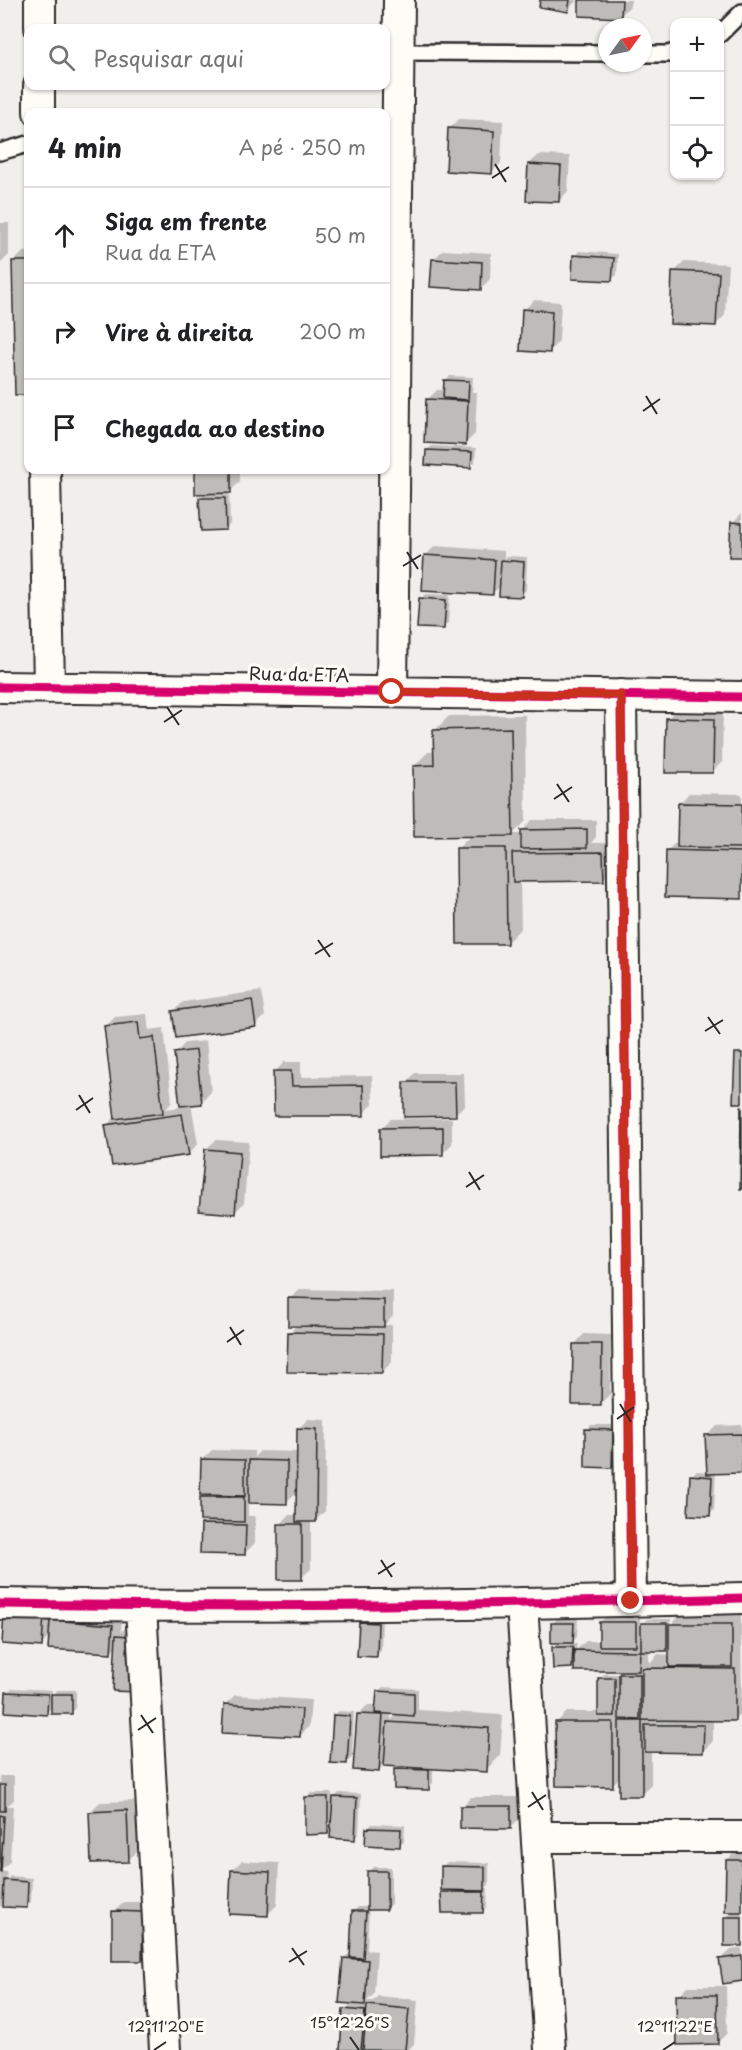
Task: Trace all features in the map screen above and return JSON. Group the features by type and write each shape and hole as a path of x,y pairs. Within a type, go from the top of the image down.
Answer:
{"street":[{"path":"40,0 40,24"},
{"path":"392,692 392,122 399,52 399,0"},
{"path":"39,90 39,108"},
{"path":"45,474 49,688"},
{"name":"Rua da ETA","path":"0,687 742,697"},
{"path":"621,695 631,1601"},
{"path":"0,1604 141,1606 522,1603 742,1598"},
{"path":"522,1603 550,2050"},
{"path":"141,1606 165,2050"},
{"path":"537,1837 742,1837"}],"lane":[{"path":"724,30 742,12"},
{"path":"399,52 598,53"},
{"path":"652,54 670,54"},
{"path":"0,152 24,145"}],"building":[{"path":"540,0 570,0 568,12 539,7"},
{"path":"579,0 622,0 621,18 579,16"},
{"path":"448,128 494,131 492,174 446,171"},
{"path":"528,164 561,166 559,202 526,201"},
{"path":"573,255 614,258 612,281 572,279"},
{"path":"432,259 482,262 481,290 430,287"},
{"path":"12,261 24,261 24,395 15,395"},
{"path":"672,271 719,273 716,326 670,324"},
{"path":"522,309 552,311 550,353 520,351"},
{"path":"444,380 469,381 468,400 443,398"},
{"path":"426,399 468,401 466,445 424,443"},
{"path":"426,450 472,452 471,468 425,465"},
{"path":"195,474 231,474 231,493 195,494"},
{"path":"199,498 225,498 226,530 201,531"},
{"path":"731,522 742,523 742,557 729,557"},
{"path":"424,555 495,560 493,595 422,591"},
{"path":"501,560 524,562 522,597 499,596"},
{"path":"419,598 446,600 444,629 417,628"},
{"path":"666,718 714,719 713,773 665,773"},
{"path":"511,728 513,836 414,837 413,766 434,765 433,730"},
{"path":"678,803 742,804 742,848 677,847"},
{"path":"587,829 587,848 521,849 521,830"},
{"path":"456,848 506,848 507,944 457,944"},
{"path":"666,850 742,852 742,899 665,897"},
{"path":"603,852 604,881 513,882 512,853"},
{"path":"252,1000 256,1027 176,1038 172,1011"},
{"path":"138,1022 140,1039 154,1037 163,1113 115,1119 104,1026"},
{"path":"196,1050 202,1104 180,1106 174,1053"},
{"path":"735,1053 742,1053 742,1103 733,1103"},
{"path":"273,1071 291,1071 292,1086 363,1085 364,1116 274,1116"},
{"path":"404,1082 455,1082 456,1116 404,1117"},
{"path":"741,1107 742,1189 740,1189"},
{"path":"182,1114 189,1155 112,1166 105,1125"},
{"path":"443,1127 443,1155 380,1156 380,1128"},
{"path":"205,1149 240,1152 235,1214 199,1211"},
{"path":"288,1298 384,1300 384,1327 288,1326"},
{"path":"288,1332 383,1334 382,1373 287,1372"},
{"path":"573,1344 602,1344 601,1405 572,1405"},
{"path":"297,1428 317,1429 316,1522 296,1522"},
{"path":"585,1429 613,1430 612,1468 585,1467"},
{"path":"742,1434 742,1473 707,1474 705,1435"},
{"path":"201,1459 245,1460 245,1496 200,1495"},
{"path":"249,1460 287,1461 287,1504 249,1503"},
{"path":"690,1475 712,1477 710,1516 688,1515"},
{"path":"200,1497 244,1497 244,1522 200,1521"},
{"path":"201,1524 246,1525 245,1555 200,1554"},
{"path":"278,1524 302,1524 302,1580 278,1580"},
{"path":"4,1611 44,1613 42,1647 2,1644"},
{"path":"50,1620 113,1625 111,1653 48,1649"},
{"path":"359,1622 378,1623 377,1657 357,1656"},
{"path":"599,1622 636,1622 636,1646 599,1646"},
{"path":"551,1623 574,1623 573,1643 551,1643"},
{"path":"641,1623 667,1623 667,1651 641,1651"},
{"path":"669,1624 732,1624 732,1667 669,1667"},
{"path":"116,1635 140,1637 137,1692 113,1691"},
{"path":"552,1647 573,1647 572,1668 553,1669"},
{"path":"574,1650 640,1651 639,1671 574,1671"},
{"path":"642,1668 735,1669 735,1721 642,1720"},
{"path":"619,1674 640,1674 640,1720 619,1719"},
{"path":"598,1678 615,1678 615,1716 598,1716"},
{"path":"377,1691 414,1693 414,1716 375,1713"},
{"path":"6,1692 48,1694 47,1715 5,1712"},
{"path":"51,1694 72,1694 72,1714 51,1714"},
{"path":"224,1704 302,1709 300,1737 222,1733"},
{"path":"357,1714 383,1715 379,1772 353,1770"},
{"path":"333,1715 350,1716 347,1764 330,1763"},
{"path":"619,1721 642,1721 642,1796 619,1796"},
{"path":"387,1722 489,1728 487,1772 384,1766"},
{"path":"555,1722 613,1722 613,1787 556,1786"},
{"path":"645,1725 704,1725 703,1753 645,1752"},
{"path":"394,1769 429,1770 429,1790 394,1789"},
{"path":"0,1785 5,1785 5,1811 0,1811"},
{"path":"305,1797 328,1797 328,1834 305,1835"},
{"path":"333,1797 357,1798 355,1840 330,1838"},
{"path":"460,1806 511,1806 511,1829 460,1828"},
{"path":"127,1810 129,1862 91,1863 89,1812"},
{"path":"0,1815 4,1816 1,1872 0,1872"},
{"path":"366,1828 401,1829 400,1847 365,1845"},
{"path":"726,1860 742,1860 742,1912 725,1912"},
{"path":"441,1866 485,1867 485,1891 441,1890"},
{"path":"231,1870 270,1872 268,1916 229,1914"},
{"path":"367,1871 387,1871 387,1910 367,1910"},
{"path":"4,1880 28,1882 27,1908 3,1907"},
{"path":"441,1892 484,1892 483,1913 442,1913"},
{"path":"112,1911 143,1912 142,1961 112,1961"},
{"path":"352,1911 366,1911 363,1958 350,1957"},
{"path":"724,1917 742,1917 742,1946 724,1946"},
{"path":"742,1956 742,1981 723,1984 719,1959"},
{"path":"343,1958 368,1960 365,2005 339,2003"},
{"path":"676,1995 717,1995 718,2044 677,2045"},
{"path":"367,2005 409,2009 405,2050 363,2050"},
{"path":"343,2009 365,2011 361,2050 340,2050"}],"cycle path":[{"path":"0,687 742,697"},
{"path":"621,695 631,1601"},
{"path":"0,1604 371,1605 742,1598"}],"route":[{"path":"392,692 621,695 631,1601"}]}
